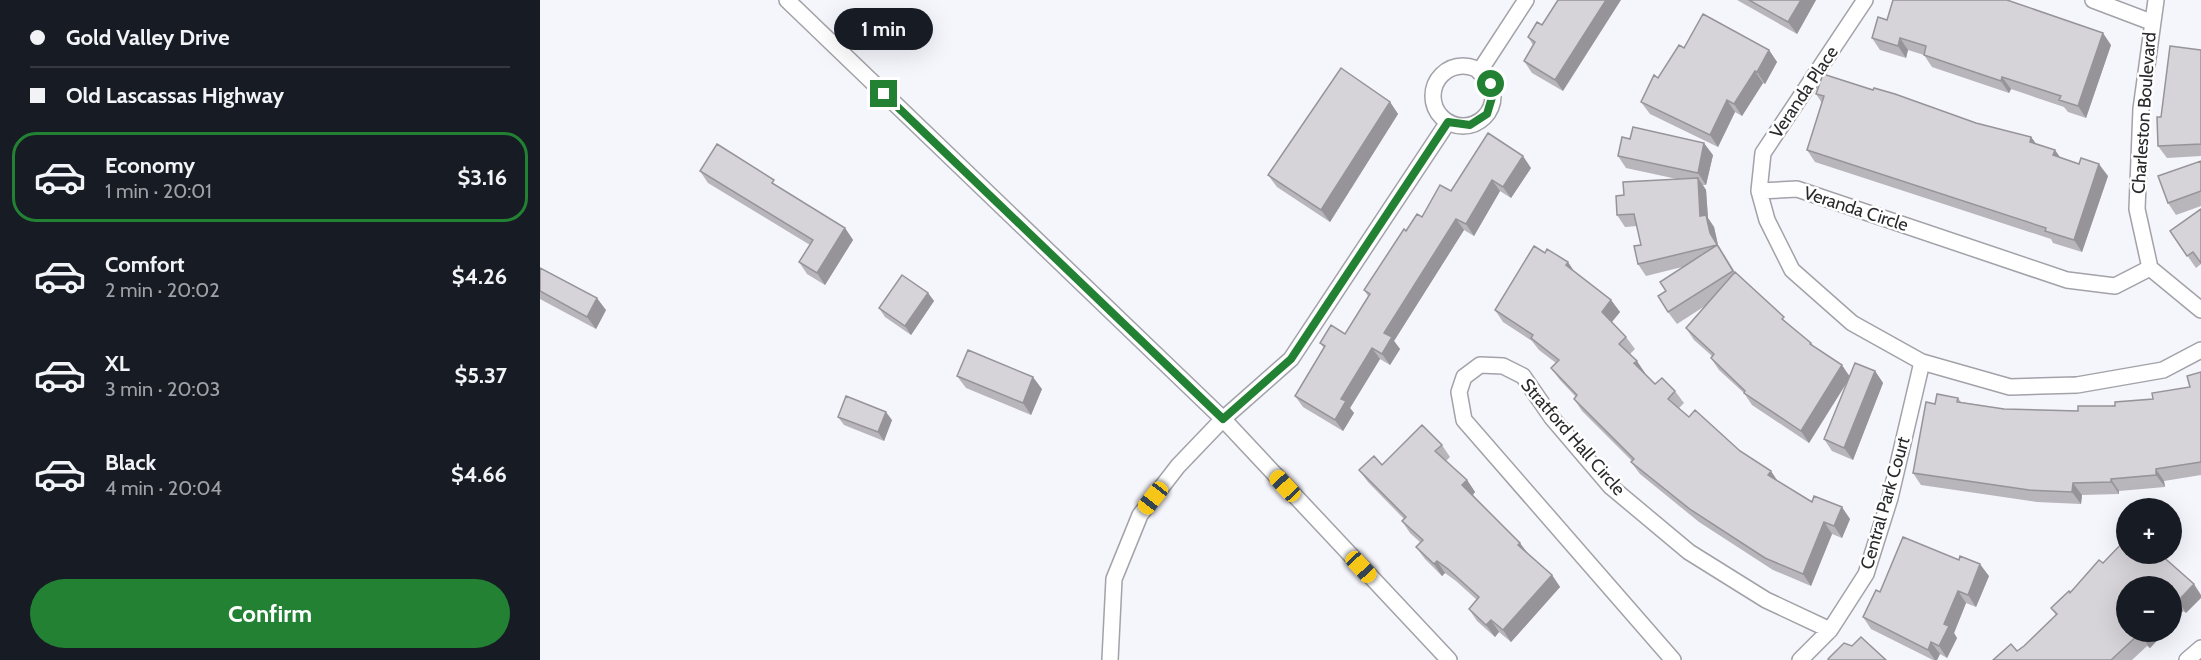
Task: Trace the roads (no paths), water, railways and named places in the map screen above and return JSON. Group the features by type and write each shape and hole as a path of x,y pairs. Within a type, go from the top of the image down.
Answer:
{"street":[{"path":"787,0 1223,419 1449,660"},
{"path":"1479,72 1526,0"},
{"name":"Veranda Place","path":"1759,191 1763,153 1865,0"},
{"path":"2093,0 2151,21"},
{"name":"Charleston Boulevard","path":"2150,268 2137,199 2141,109 2151,21 2156,0"},
{"path":"1463,66 1479,72 1491,84 1493,94 1487,114 1470,125 1448,122 1441,116 1433,97 1438,79 1452,68 1463,66"},
{"path":"1110,660 1114,579 1140,514 1178,466 1223,419 1291,359 1448,122"},
{"name":"Veranda Circle","path":"1759,191 1797,189 2067,280 2115,286 2150,268"},
{"path":"1759,191 1767,220 1792,270 1852,322 1922,362 2010,387 2077,385 2163,370 2201,350"},
{"path":"2150,268 2201,310"},
{"name":"Central Park Court","path":"1800,660 1830,630 1866,574 1890,498 1922,362"},
{"name":"Stratford Hall Circle","path":"1673,660 1464,420 1459,392 1464,377 1480,365 1503,366 1523,376 1552,418 1610,486 1689,552 1766,600 1830,630"},
{"path":"2187,660 2201,648"}]}
